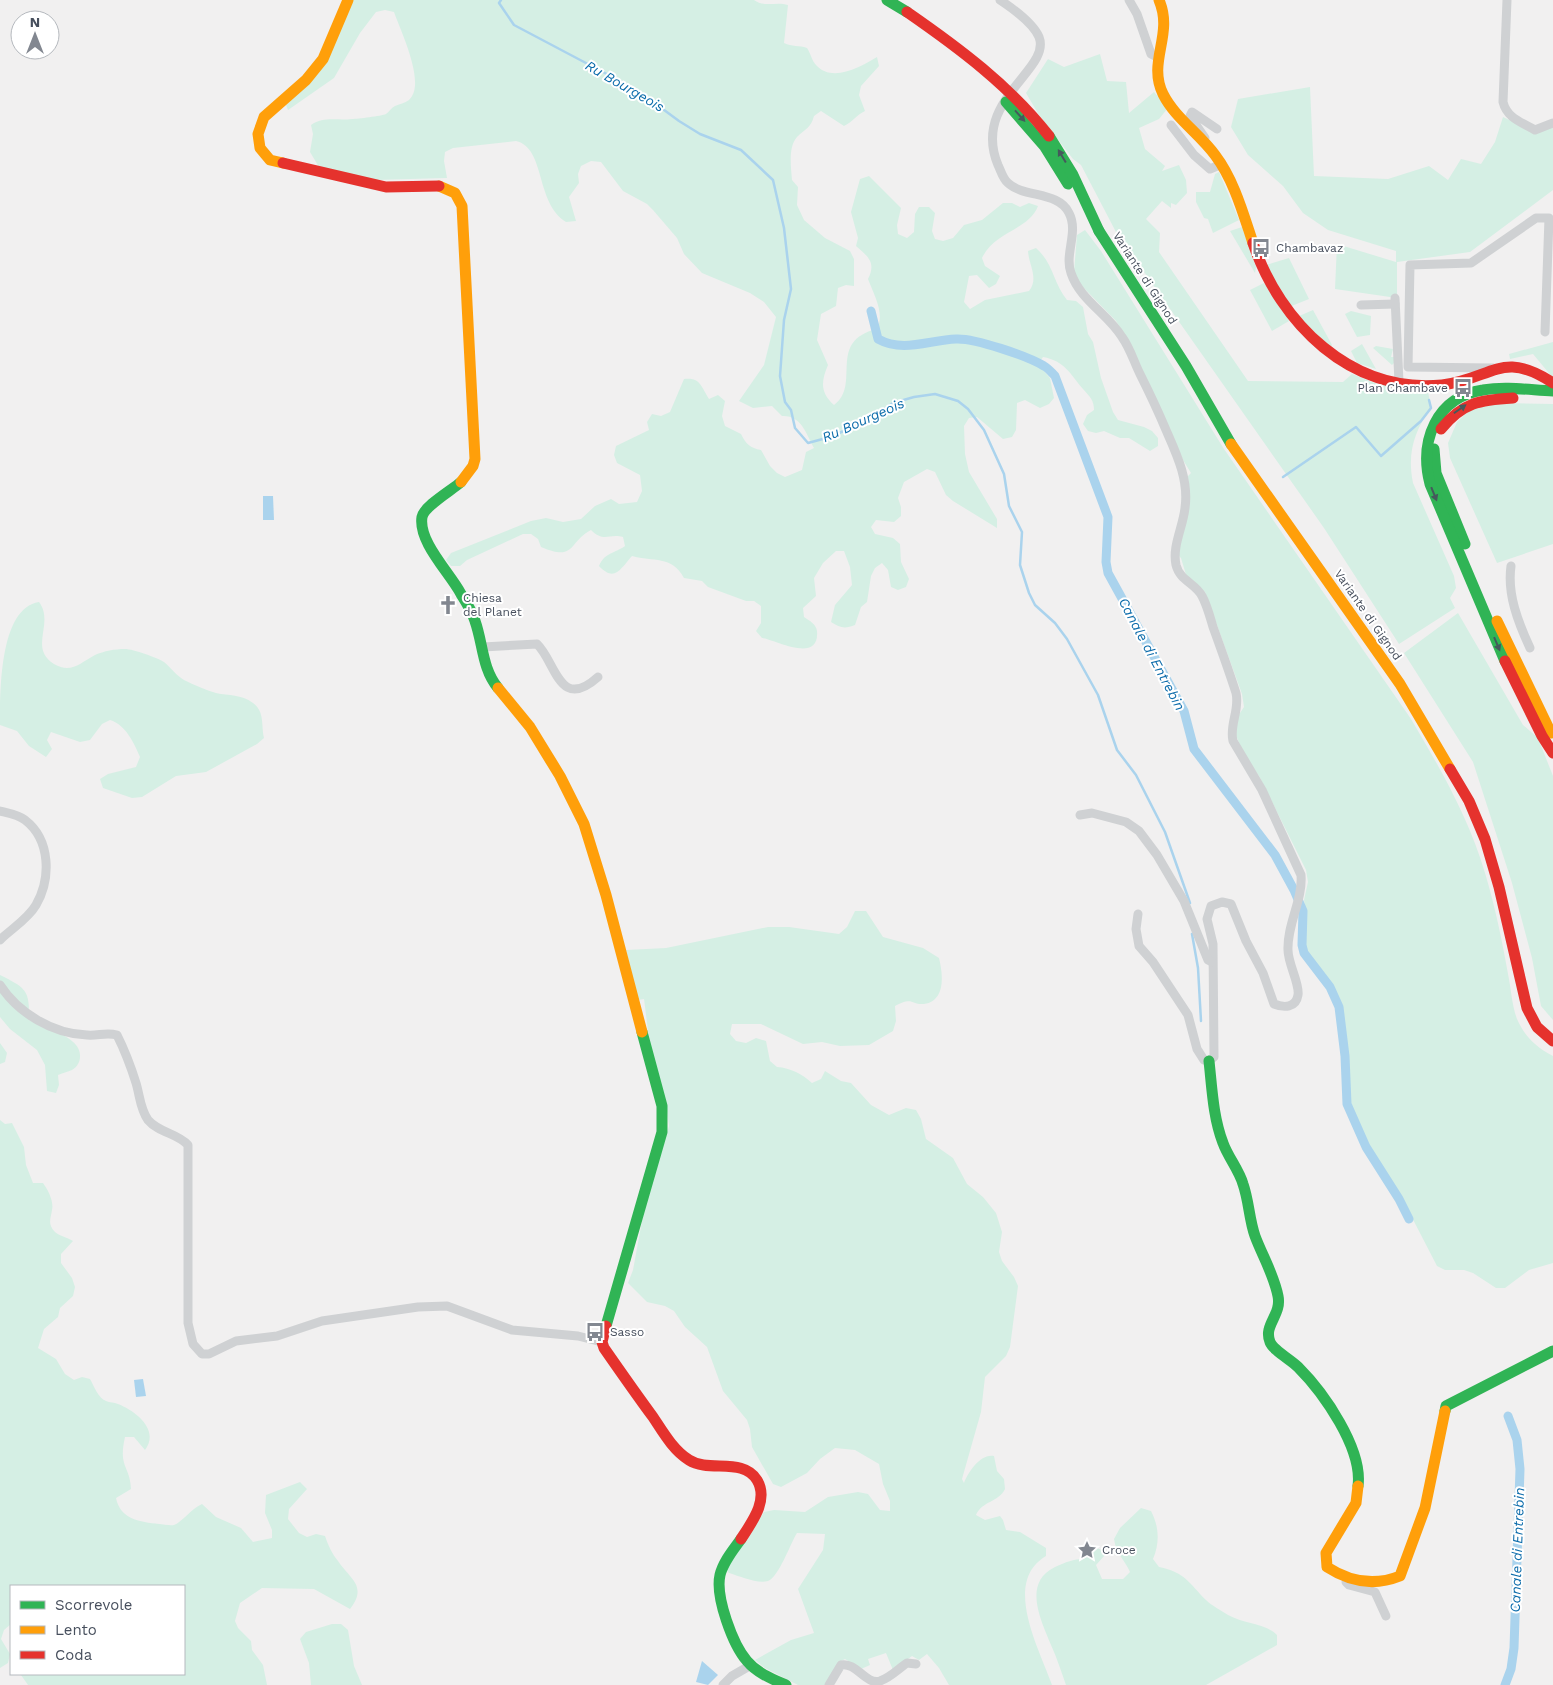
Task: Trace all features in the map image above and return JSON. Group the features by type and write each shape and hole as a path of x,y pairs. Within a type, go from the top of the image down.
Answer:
{"main road":[{"path":"348,0 323,59 306,80 264,117 258,134 260,148 270,160 322,174 386,187 432,185 448,188 454,193 462,206 474,459 472,466 461,483 425,510 422,526 423,532 435,556 452,577 475,620 489,678 530,727 560,776 584,824 606,895 662,1106 662,1132 602,1342 608,1355 674,1447 691,1462 708,1466 740,1468 757,1478 762,1496 760,1508 723,1566 719,1578 721,1600 742,1654 751,1665 786,1685"},
{"name":"Variante di Gignod","path":"887,0 968,55 997,78 1033,115 1054,143 1076,179 1099,231 1186,366 1235,452 1400,684 1469,801 1486,839 1527,1008 1537,1027 1553,1041"},
{"path":"1159,0 1165,18 1158,80 1165,96 1222,164 1242,210 1255,252 1272,292 1289,315 1324,350 1346,364 1376,376 1399,382 1430,385 1459,382 1514,366 1529,368 1552,392"},
{"path":"1516,390 1529,388 1532,383 1529,368"},
{"path":"1552,392 1489,389 1472,392 1457,399 1446,407 1434,422 1428,435 1424,454 1425,469 1500,651 1542,736 1553,753"},
{"path":"1552,392 1476,400 1461,407 1440,430 1433,459 1436,473 1491,609 1553,738"},
{"path":"1209,1061 1216,1120 1223,1144 1243,1183 1254,1233 1278,1294 1280,1307 1269,1328 1270,1342 1276,1350 1287,1356 1301,1370 1336,1416 1356,1459 1359,1478 1356,1503 1326,1553 1327,1567 1342,1577 1386,1583 1400,1576 1425,1508 1446,1406 1455,1398 1500,1380 1538,1357 1553,1351"}],"street":[{"path":"1000,0 1038,36 1040,53 1035,63 1011,90 996,116 991,138 994,154 1006,182 1018,190 1060,203 1068,210 1074,232 1070,271 1076,284 1091,303 1111,322 1123,337 1166,429 1184,478 1187,490 1175,557 1177,568 1183,579 1201,594 1238,704 1231,733 1233,741 1262,790 1299,867 1302,886 1287,948 1289,966 1297,984 1298,995 1292,1005 1284,1008 1274,1004 1263,974 1246,941 1231,904 1222,902 1211,906 1207,919 1212,935 1215,1049 1214,1057 1209,1061 1204,1060 1200,1056 1192,1026 1178,998 1139,946 1136,929 1138,914"},
{"path":"1129,0 1137,14 1152,54 1159,58"},
{"path":"1507,0 1503,102 1506,112 1516,121 1535,130 1553,123"},
{"path":"1205,143 1206,136 1190,116 1192,112 1217,129"},
{"path":"1171,125 1194,155 1210,169 1222,164"},
{"path":"1505,368 1408,366 1410,265 1471,264 1536,218 1549,218 1545,332"},
{"path":"1361,304 1395,301 1399,382"},
{"path":"1511,566 1509,582 1516,614 1530,648"},
{"path":"483,647 537,644 543,650 559,682 568,687 590,685 598,677"},
{"path":"0,810 25,820 46,850 46,864 37,904 0,940"},
{"path":"1080,815 1092,813 1126,822 1139,832 1157,855 1181,896 1208,960 1212,962"},
{"path":"0,985 9,999 21,1010 49,1026 87,1036 110,1033 117,1036 126,1053 137,1086 142,1109 149,1121 163,1131 181,1137 188,1146 188,1323 193,1344 202,1354 209,1354 237,1341 277,1336 308,1325 347,1316 447,1306 512,1330 578,1336 602,1342"},
{"path":"1342,1577 1349,1585 1375,1592 1386,1616"},
{"path":"829,1685 841,1665 849,1665 873,1682 878,1682 887,1678 907,1663 916,1664"},
{"path":"723,1685 732,1676 751,1665"}],"green space":[{"path":"351,0 754,0 762,4 788,5 784,43 807,48 815,63 823,70 830,73 846,72 877,57 879,66 861,86 859,95 865,111 844,126 821,111 814,116 809,126 794,141 791,152 792,180 798,187 797,205 804,220 825,238 850,251 854,259 854,286 846,285 838,288 836,306 821,314 817,340 828,365 823,386 829,400 834,405 842,396 845,386 848,353 853,343 862,335 877,329 879,323 878,304 868,279 871,264 868,257 856,246 858,238 851,212 860,179 869,176 901,208 897,225 898,234 907,238 914,232 915,214 919,207 929,207 935,213 932,231 935,239 943,241 953,238 964,225 982,220 1003,203 1012,203 1020,207 1029,203 1038,206 1034,214 1027,221 995,242 987,249 982,258 985,266 1000,276 996,284 989,288 977,275 969,276 964,302 970,309 985,300 1029,291 1032,286 1033,272 1028,251 1036,248 1050,267 1062,294 1067,300 1076,301 1083,307 1088,334 1093,342 1101,378 1113,412 1118,420 1152,431 1158,438 1158,446 1150,451 1129,438 1120,438 1104,431 1096,433 1088,431 1083,424 1087,415 1094,410 1091,399 1062,365 1043,357 1038,364 1050,378 1054,398 1049,404 1040,408 1025,400 1017,403 1016,430 1012,437 1003,439 977,417 969,418 964,426 965,454 969,472 997,519 997,528 946,495 935,472 927,469 904,482 898,498 901,516 894,522 876,520 871,527 875,534 893,538 900,544 901,562 909,579 906,587 898,590 891,587 888,570 882,563 875,568 871,576 867,602 861,607 855,625 848,627 837,626 831,622 835,605 852,585 850,567 844,551 836,551 823,563 814,578 816,596 803,608 804,617 814,625 817,631 816,641 811,647 795,648 762,638 756,631 761,623 761,606 754,601 746,601 708,587 702,581 684,578 674,566 668,563 632,556 617,572 609,573 605,571 599,566 601,561 625,546 623,537 603,537 591,530 570,549 560,552 541,547 538,539 531,534 523,534 467,560 460,566 451,566 446,560 451,553 531,521 546,518 563,522 581,519 595,506 611,499 619,504 637,502 642,491 640,475 617,463 614,455 616,446 649,430 647,422 652,414 661,416 670,412 684,379 694,379 697,381 709,399 718,395 725,401 722,416 725,426 741,434 751,447 761,450 770,466 777,473 785,477 802,470 806,452 814,448 802,426 794,418 782,416 772,406 753,408 739,401 764,365 776,317 764,302 750,293 702,273 684,254 677,238 653,210 647,204 623,191 601,162 591,161 581,166 578,174 579,183 569,197 576,221 566,222 556,213 549,202 532,154 525,146 516,141 453,148 445,152 444,161 447,178 374,180 319,167 310,152 313,134 311,125 326,120 386,114 394,107 409,100 414,92 414,70 406,44 394,12 385,10 376,12 360,33 334,78 288,110 286,105 300,90"},
{"path":"1100,54 1107,81 1126,82 1129,113 1154,92 1168,108 1159,119 1139,128 1145,149 1165,166 1162,171 1179,165 1186,180 1187,193 1176,205 1171,203 1171,208 1162,201 1146,219 1160,233 1159,252 1248,381 1343,382 1352,374 1380,385 1427,386 1431,408 1420,425 1413,443 1411,472 1413,483 1454,576 1456,588 1450,598 1455,608 1399,644 1324,528 1116,232 1081,165 1073,159 1039,115 1026,93 1048,59 1064,67"},
{"path":"1310,87 1314,176 1388,179 1429,166 1448,180 1461,159 1481,164 1495,142 1503,117 1535,132 1553,125 1553,190 1470,252 1397,262 1397,298 1335,289 1337,244 1396,262 1396,251 1328,230 1303,213 1283,186 1248,155 1231,127 1238,99"},
{"path":"1219,172 1239,220 1213,233 1208,219 1204,218 1196,202 1196,192 1210,192 1215,174"},
{"path":"1242,227 1256,267 1255,273 1230,231"},
{"path":"1085,230 1101,251 1224,449 1411,719 1443,775 1471,833 1495,910 1517,1019 1532,1041 1553,1056 1553,1263 1529,1270 1505,1288 1496,1288 1473,1273 1464,1270 1445,1270 1437,1266 1405,1204 1379,1164 1350,1105 1341,1011 1329,983 1305,950 1306,913 1304,900 1308,882 1306,870 1259,776 1242,751 1236,735 1238,716 1244,707 1242,694 1205,592 1187,578 1181,558 1178,555 1189,498 1188,476 1191,473 1183,460 1127,338 1116,321 1078,282 1074,272 1077,235"},
{"path":"1289,258 1309,299 1289,307 1266,265"},
{"path":"1264,283 1289,321 1272,331 1250,290"},
{"path":"1313,310 1332,345 1331,347 1297,317"},
{"path":"1351,311 1371,316 1370,335 1357,337 1345,314"},
{"path":"1553,342 1553,378 1533,354 1510,359 1509,354"},
{"path":"1362,344 1376,369 1357,363 1351,351"},
{"path":"1376,346 1393,349 1391,357 1394,357 1396,361 1392,365 1373,348"},
{"path":"1502,403 1553,404 1553,544 1497,563 1450,458 1448,443 1457,422 1473,407"},
{"path":"39,602 44,618 43,651 54,664 70,668 95,655 117,649 129,649 145,654 164,662 181,678 192,684 216,693 244,698 253,703 261,715 264,738 257,744 206,772 176,776 142,797 132,798 103,788 100,779 108,774 136,767 140,757 129,735 116,722 110,720 102,724 90,740 80,742 51,732 47,740 52,749 46,757 29,746 17,731 0,725 2,671 10,634 16,619 26,607"},
{"path":"1458,613 1523,725 1538,738 1553,776 1553,1020 1541,1006 1532,958 1512,883 1473,762 1404,653"},
{"path":"855,911 866,911 883,937 923,948 939,958 942,979 936,998 924,1004 909,1001 895,1006 896,1021 893,1031 869,1045 840,1046 822,1042 803,1044 761,1024 732,1024 730,1034 736,1041 746,1043 756,1038 766,1041 770,1061 777,1067 796,1072 812,1083 821,1079 825,1071 841,1081 851,1083 871,1105 889,1115 906,1108 916,1110 921,1119 926,1139 953,1158 967,1184 983,1197 996,1213 1002,1232 999,1252 1002,1261 1018,1286 1010,1347 1006,1356 985,1377 981,1412 962,1479 964,1483 972,1469 984,1457 994,1456 997,1471 1004,1479 1005,1489 999,1497 982,1507 976,1515 985,1520 1000,1516 1006,1530 1020,1532 1046,1548 1046,1556 1033,1567 1027,1582 1025,1598 1033,1635 1052,1685 949,1685 939,1668 927,1654 919,1660 912,1656 893,1670 886,1653 868,1659 870,1665 861,1669 845,1659 841,1661 825,1685 798,1685 765,1668 755,1660 791,1640 814,1633 798,1589 823,1550 825,1534 797,1533 780,1567 768,1581 748,1579 729,1573 726,1570 764,1512 774,1510 805,1512 828,1497 858,1492 868,1494 880,1510 890,1511 890,1501 883,1484 879,1464 855,1450 835,1448 820,1459 807,1473 781,1487 773,1484 752,1447 747,1420 723,1391 707,1347 685,1327 674,1311 665,1306 647,1302 628,1283 633,1270 644,1210 669,1126 666,1104 650,1047 644,999 638,1000 626,950 666,948 768,927 789,927 839,934 847,927"},
{"path":"0,975 16,983 25,991 29,1002 29,1020 61,1034 75,1044 79,1050 80,1059 77,1066 58,1075 59,1085 56,1093 47,1091 45,1065 37,1050 10,1029 0,1017"},
{"path":"0,1043 7,1053 5,1062 0,1064"},
{"path":"0,1120 5,1124 12,1123 24,1147 26,1165 33,1183 43,1183 49,1192 52,1203 51,1226 59,1235 73,1241 61,1254 61,1263 72,1278 75,1287 73,1296 60,1308 58,1317 44,1329 38,1348 56,1359 65,1374 74,1380 82,1377 90,1379 96,1391 103,1399 132,1411 144,1422 150,1435 149,1443 145,1450 134,1437 125,1437 123,1455 131,1489 116,1498 122,1511 126,1515 138,1520 172,1525 180,1522 202,1504 216,1517 241,1528 253,1542 272,1538 272,1530 265,1513 266,1495 300,1482 307,1489 289,1509 288,1519 299,1533 307,1537 316,1534 325,1536 334,1555 355,1583 357,1594 350,1609 314,1589 262,1588 240,1603 235,1621 238,1628 251,1641 252,1650 263,1665 267,1685 28,1685 21,1675 185,1675 185,1585 10,1585 10,1625 4,1630 1,1639 10,1654 8,1663 0,1668"},
{"path":"1141,1508 1151,1511 1156,1523 1158,1541 1153,1559 1159,1567 1181,1575 1208,1602 1228,1615 1272,1631 1277,1635 1277,1645 1206,1685 1066,1685 1039,1614 1037,1592 1039,1582 1045,1574 1055,1567 1070,1561 1084,1559 1090,1551 1097,1548 1104,1551 1105,1555 1096,1565 1102,1579 1123,1579 1130,1572 1117,1549 1114,1539 1120,1528"},
{"path":"332,1624 341,1624 348,1630 354,1666 362,1685 311,1685 309,1663 300,1639 306,1632"}],"water":[{"path":"263,496 273,496 274,520 263,520"},
{"path":"143,1379 146,1396 136,1397 134,1380"},
{"path":"702,1661 718,1675 708,1685 696,1682"}],"waterway":[{"name":"Ru Bourgeois","path":"501,0 499,3 514,25 637,90 700,134 741,150 773,180 784,228 791,289 784,320 780,376 785,402 791,410 795,428 808,443 830,437 864,422 893,403 914,397 935,394 958,401 968,409 984,430 1004,474 1009,506 1022,532 1020,565 1029,593 1035,605 1055,623 1067,639 1098,695 1117,750 1136,775 1165,832 1190,903"},
{"name":"Canale di Entrebin","path":"871,311 878,339 887,343 916,345 965,339 1001,348 1036,362 1047,368 1055,376 1108,517 1106,562 1108,573 1184,711 1194,749 1275,855 1294,890 1303,911 1302,945 1304,953 1330,987 1339,1007 1345,1056 1347,1104 1366,1147 1399,1199 1409,1219"},
{"path":"1283,477 1356,427 1381,456 1421,421 1431,408 1429,400"},
{"name":"Ru Bourgeois","path":"1192,934 1198,968 1201,1021"},
{"name":"Canale di Entrebin","path":"1505,1685 1511,1669 1514,1648 1520,1469 1517,1440 1508,1416"}],"traffic: fast":[{"path":"887,0 907,12"},
{"path":"1006,102 1045,147 1068,184"},
{"path":"1049,136 1073,175 1099,231"},
{"path":"1099,231 1186,366 1231,444"},
{"path":"1505,661 1430,484 1427,452 1435,424 1443,411 1453,402 1467,394 1500,388 1553,391"},
{"path":"1434,449 1436,473 1465,544"},
{"path":"461,482 428,508 422,517 422,527 430,547 467,603 478,629 489,673 498,688"},
{"path":"606,1326 662,1132 662,1106 642,1032"},
{"path":"1209,1061 1217,1123 1225,1148 1241,1179 1247,1197 1255,1236 1271,1273 1278,1296 1279,1303 1269,1330 1270,1342 1308,1378 1340,1422 1354,1455 1358,1471 1358,1486"},
{"path":"1445,1411 1446,1406 1553,1351"},
{"path":"741,1539 726,1561 720,1575 720,1595 726,1620 736,1644 747,1661 760,1672 786,1685"}],"traffic: slow":[{"path":"283,163 270,160 260,148 258,134 264,117 306,80 323,59 348,0"},
{"path":"1159,0 1164,25 1158,70 1163,94 1174,111 1209,147 1222,165 1237,197 1253,243"},
{"path":"439,186 455,193 462,206 475,459 473,466 461,482"},
{"path":"1231,444 1400,684 1450,769"},
{"path":"1497,621 1551,733"},
{"path":"498,688 530,727 560,776 584,824 606,895 642,1032"},
{"path":"1358,1486 1356,1503 1326,1553 1327,1567 1345,1576 1363,1581 1381,1581 1400,1576 1425,1508 1445,1411"}],"traffic: jam":[{"path":"907,12 1001,84 1049,136"},
{"path":"283,163 386,187 439,186"},
{"path":"1253,243 1265,272 1281,300 1301,325 1324,347 1349,365 1378,378 1409,385 1442,385 1459,382 1497,369 1509,367 1521,368 1536,373 1553,383"},
{"path":"1441,429 1457,413 1473,404 1513,398"},
{"path":"1505,661 1542,736 1553,753"},
{"path":"1450,769 1469,801 1485,839 1499,887 1527,1008 1537,1027 1553,1041"},
{"path":"606,1326 602,1342 604,1348 673,1446 683,1456 697,1464 743,1469 751,1473 757,1480 761,1495 758,1511 741,1539"}],"place":[{"name":"Chambavaz","path":"1261,248"},
{"name":"Plan Chambave","path":"1463,388"},
{"name":"Chiesa del Planet","path":"448,605"},
{"name":"Sasso","path":"595,1332"},
{"name":"Croce","path":"1087,1550"}]}
